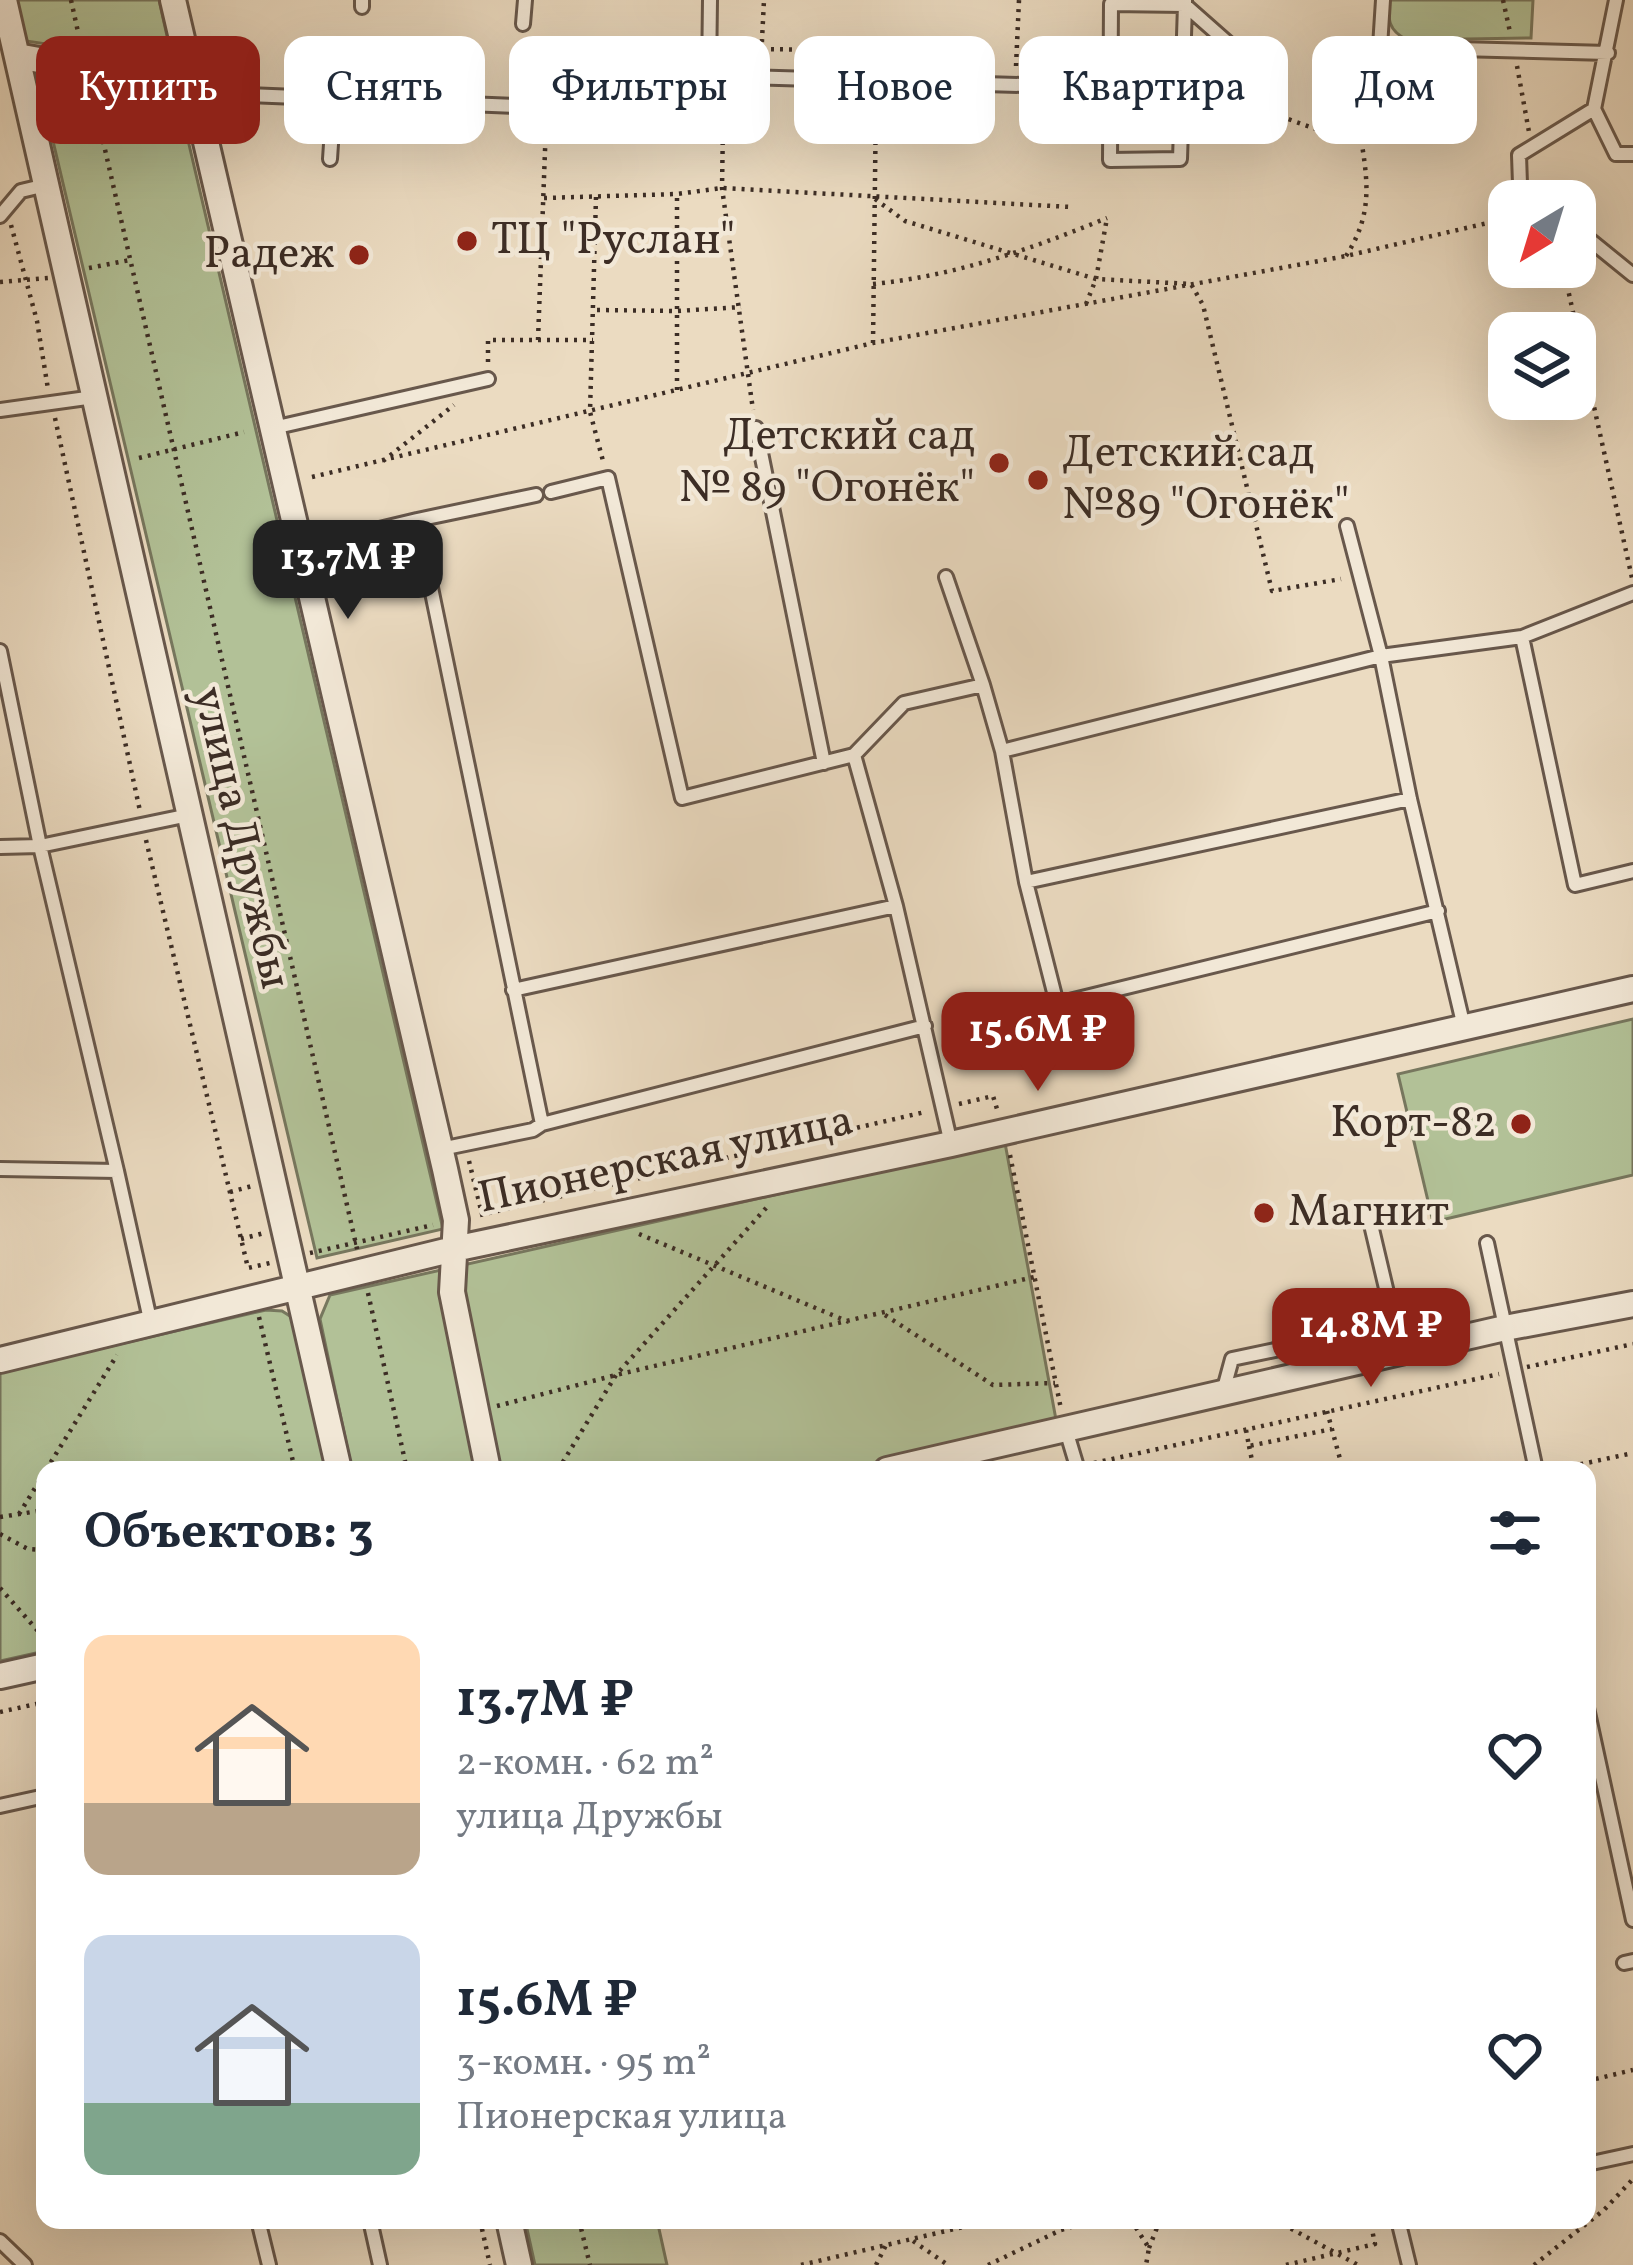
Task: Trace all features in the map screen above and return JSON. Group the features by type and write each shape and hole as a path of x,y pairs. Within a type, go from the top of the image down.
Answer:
{"street":[{"name":"улица Дружбы","path":"4,0 337,1461"},
{"path":"173,0 181,36"},
{"path":"17,56 36,59"},
{"path":"203,144 257,431 299,548 441,1149 456,1220 452,1292 486,1461"},
{"name":"Пионерская улица","path":"0,1360 454,1250 951,1144 1633,989"},
{"path":"918,1461 1063,1419 1223,1394 1505,1328 1633,1304"},
{"path":"0,1676 36,1668"},
{"path":"511,2229 518,2265"}],"lane":[{"path":"523,24 525,0"},
{"path":"710,0 710,36"},
{"path":"1381,36 1383,0"},
{"path":"1616,0 1594,109 1616,154 1633,154"},
{"path":"1185,2 1180,159 1110,160 1111,4 1185,2 1221,36"},
{"path":"1477,49 1608,53"},
{"path":"995,84 1019,85"},
{"path":"1520,180 1519,155 1594,109"},
{"path":"330,159 331,144"},
{"path":"3,210 21,190 46,184"},
{"path":"1596,245 1633,275"},
{"path":"257,431 488,379"},
{"path":"0,410 97,396"},
{"path":"756,428 824,763"},
{"path":"371,531 608,478 682,798 854,755 904,703 982,685"},
{"path":"417,520 542,1124"},
{"path":"1346,526 1382,656 1464,1028"},
{"path":"299,548 355,534"},
{"path":"946,578 1002,751 1026,882 1057,1004 1438,911"},
{"path":"1002,751 1382,656 1522,637 1633,593"},
{"path":"1522,637 1576,885 1633,871"},
{"path":"0,651 40,846 117,1171 142,1328"},
{"path":"854,755 896,907 951,1144"},
{"path":"1026,882 1410,799"},
{"path":"0,847 40,846 190,814"},
{"path":"513,990 896,907"},
{"path":"441,1149 533,1130 925,1027"},
{"path":"0,1169 117,1171"},
{"path":"1367,1212 1401,1352"},
{"path":"1487,1243 1532,1461"},
{"path":"1063,1419 1075,1461"},
{"path":"1596,1761 1633,1920"},
{"path":"0,1806 36,1798"},
{"path":"1596,2162 1633,2153"},
{"path":"260,2229 269,2265"},
{"path":"372,2229 380,2265"},
{"path":"1400,2229 1409,2265"},
{"path":"0,2241 25,2265"}],"path":[{"path":"71,0 78,32"},
{"path":"763,36 764,0"},
{"path":"1016,85 1019,0"},
{"path":"1503,0 1533,146"},
{"path":"104,144 405,1461"},
{"path":"538,340 545,144"},
{"path":"723,144 722,188 756,428"},
{"path":"873,343 875,144"},
{"path":"1346,256 1361,233 1369,187 1362,144"},
{"path":"544,198 722,188 1071,207"},
{"path":"676,194 677,390"},
{"path":"596,196 590,412 608,478"},
{"path":"874,199 905,221 1096,279 1191,284"},
{"path":"3,210 26,283 142,824 248,1268 993,1096 1001,1122"},
{"path":"873,284 911,280 1016,254 1107,218 1096,279 1086,304"},
{"path":"313,477 873,343 1346,256 1488,223"},
{"path":"83,268 130,260"},
{"path":"0,282 53,277"},
{"path":"1191,284 1203,304 1273,590 1360,576"},
{"path":"1568,288 1633,582"},
{"path":"594,309 741,307"},
{"path":"139,458 257,431"},
{"path":"1007,1143 1063,1419"},
{"path":"230,1192 264,1183"},
{"path":"563,1461 616,1375 768,1206"},
{"path":"241,1239 276,1230"},
{"path":"638,1234 849,1322"},
{"path":"477,1412 1034,1277"},
{"path":"258,1311 293,1461"},
{"path":"885,1315 994,1384 1055,1383"},
{"path":"53,1461 142,1328"},
{"path":"1108,1461 1633,1344"},
{"path":"1327,1412 1341,1461"},
{"path":"1249,1446 1332,1429"},
{"path":"1246,1430 1252,1461"},
{"path":"1596,1461 1633,1454"},
{"path":"19,1514 36,1487"},
{"path":"0,1517 36,1511"},
{"path":"0,1534 36,1549"},
{"path":"0,1588 36,1630"},
{"path":"0,1712 36,1704"},
{"path":"1596,2078 1633,2070"},
{"path":"1596,2216 1633,2180"},
{"path":"482,2229 490,2265"},
{"path":"581,2229 590,2265"},
{"path":"802,2265 954,2229"},
{"path":"988,2265 1063,2229"},
{"path":"1137,2229 1149,2248"},
{"path":"1146,2265 1156,2229"},
{"path":"1294,2229 1358,2265"},
{"path":"1286,2265 1375,2244 1372,2229"},
{"path":"1534,2265 1580,2229"},
{"path":"911,2239 948,2265"},
{"path":"876,2265 886,2245"}],"green space":[{"path":"17,0 159,0 167,36 36,36 36,42 26,41"},
{"path":"1389,0 1533,0 1531,38 1402,36 1390,24"},
{"path":"54,144 189,144 443,1229 317,1258"},
{"name":"Корт-82","path":"1633,1019 1633,1175 1433,1222 1398,1074"},
{"path":"1005,1143 1057,1425 899,1461 350,1461 320,1319 330,1295"},
{"path":"266,1310 282,1311 293,1318 327,1461 36,1461 36,1653 0,1661 0,1372"},
{"path":"527,2229 659,2229 667,2265 535,2265"}],"place":[{"name":"ТЦ \"Руслан\"","path":"467,241"},
{"name":"Радеж","path":"359,255"},
{"name":"Детский сад № 89 \"Огонёк\"","path":"999,463"},
{"name":"Детский сад №89 \"Огонёк\"","path":"1038,480"},
{"name":"Корт-82","path":"1521,1124"},
{"name":"Магнит","path":"1264,1213"}]}
